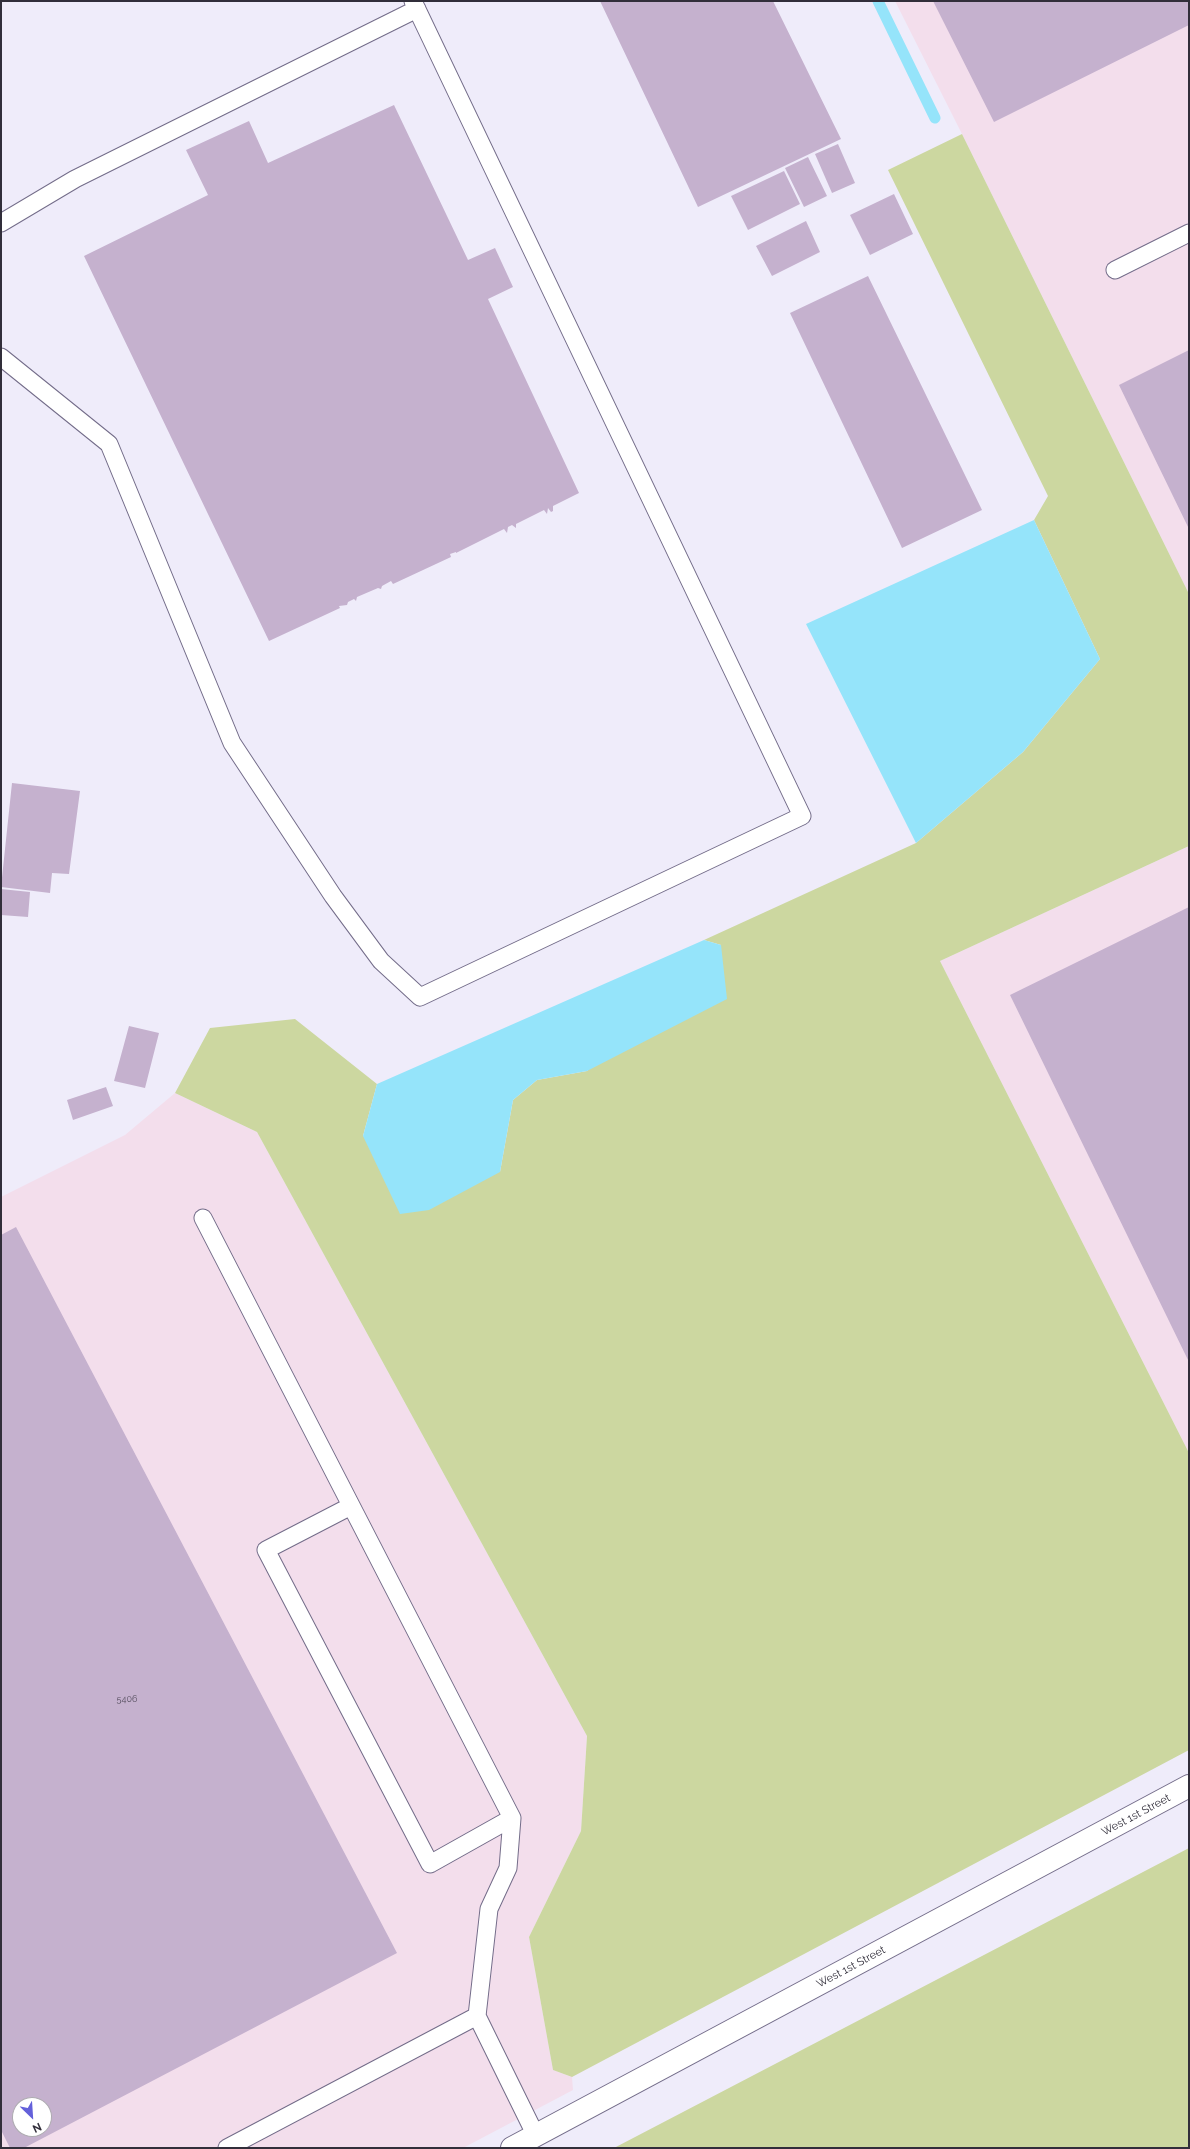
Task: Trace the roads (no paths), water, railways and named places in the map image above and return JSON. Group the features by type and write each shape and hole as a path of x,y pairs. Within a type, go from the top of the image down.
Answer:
{"street":[{"name":"West 1st Street","path":"512,2148 1189,1786"}],"lane":[{"path":"1,223 75,179 415,5 802,816 420,997 381,961 333,896 232,743 109,444 1,356"},
{"path":"1115,270 1189,233"},
{"path":"203,1218 512,1818 508,1868 489,1909 477,2016 536,2136"},
{"path":"351,1506 266,1550 430,1864 512,1818"},
{"path":"227,2148 477,2016"}],"water":[{"path":"1034,520 1100,659 1023,752 916,843 806,624"},
{"path":"704,940 721,945 727,999 587,1071 537,1080 513,1100 500,1172 429,1210 400,1214 363,1136 377,1084"}],"waterway":[{"path":"878,1 935,118"}]}
